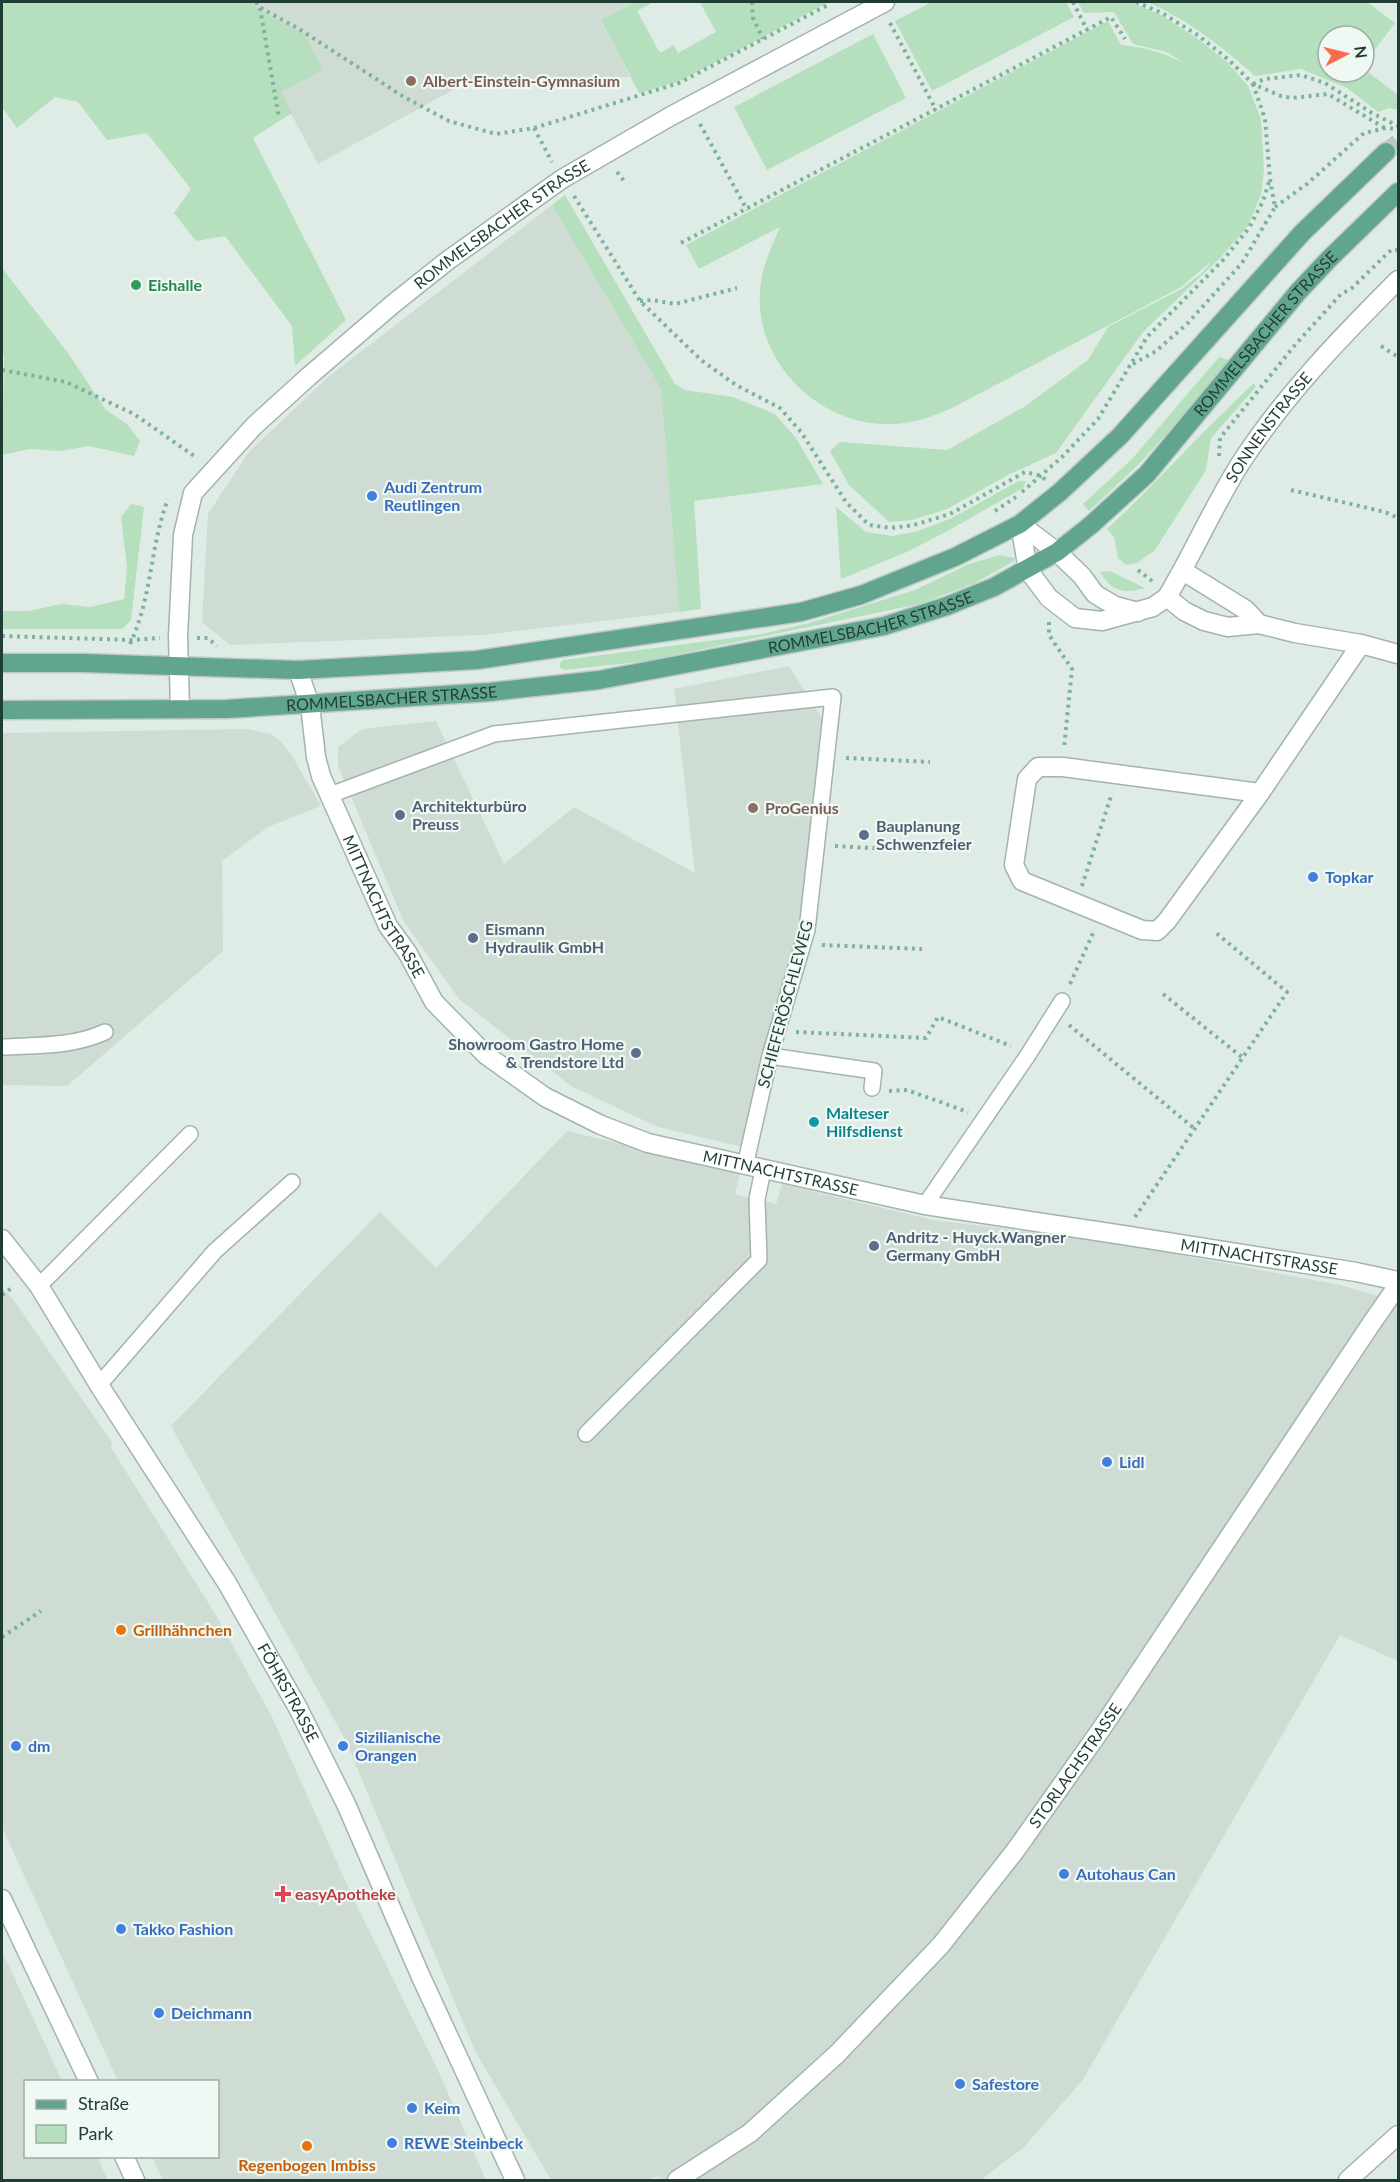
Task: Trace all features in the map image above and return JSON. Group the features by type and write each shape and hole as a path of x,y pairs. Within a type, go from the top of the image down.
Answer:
{"main road":[{"name":"ROMMELSBACHER STRASSE","path":"2,663 83,663 298,670 477,660 801,612 861,595 955,557 1020,524 1059,492 1120,436 1302,233 1386,152"},
{"name":"ROMMELSBACHER STRASSE","path":"2,710 180,710 310,705 490,692 599,680 833,637 884,626 947,606 994,587 1057,552 1147,474 1298,292 1398,192"}],"street":[{"name":"ROMMELSBACHER STRASSE","path":"180,710 178,637 183,534 193,493 254,426 308,376 393,304 447,261 562,179 690,105 885,2"},
{"name":"SONNENSTRASSE","path":"1167,597 1240,464 1274,417 1338,340 1398,280"},
{"path":"1020,524 1057,552 1082,576 1095,594 1115,606 1138,612"},
{"path":"1020,524 1028,570 1049,598 1075,618 1102,621 1154,607 1167,597 1204,621 1228,627 1259,624 1295,633 1361,644 1398,654"},
{"path":"1183,571 1245,610 1259,624"},
{"path":"1260,793 1063,767 1038,767 1027,779 1014,865 1022,881 1142,930 1157,931 1167,921 1260,793 1361,644"},
{"name":"MITTNACHTSTRASSE","path":"298,670 310,705 315,757 321,776 388,926 407,952 435,1002 486,1054 545,1096 601,1125 648,1143 745,1166 925,1205 1356,1272 1398,1283"},
{"name":"FÖHRSTRASSE","path":"2,1239 39,1286 99,1385 226,1583 298,1708 346,1804 421,1977 515,2181"},
{"name":"STORLACHSTRASSE","path":"677,2181 750,2133 837,2054 941,1945 1015,1851 1102,1728 1398,1283"},
{"path":"2,1899 88,2080"},
{"path":"1348,2181 1398,2135"},
{"path":"124,2158 135,2181"}],"lane":[{"name":"SCHIEFERÖSCHLEWEG","path":"330,795 494,734 833,697 807,930 770,1056 745,1166"},
{"path":"925,1205 1028,1055 1062,1001"},
{"path":"2,1047 69,1044 105,1032"},
{"path":"770,1056 874,1071 872,1088"},
{"path":"39,1286 190,1134"},
{"path":"586,1434 759,1260 757,1199 764,1170"},
{"path":"99,1385 215,1251 292,1182"}],"path":[{"path":"256,2 260,7 299,29 404,98 449,121 496,134 534,128 679,83 836,2"},
{"path":"752,2 753,18 763,39"},
{"path":"1073,2 1088,30"},
{"path":"1136,2 1162,13 1199,36 1229,60 1253,84 1281,96 1292,98 1328,94 1386,128"},
{"path":"260,7 279,118"},
{"path":"681,243 1111,17 1125,39"},
{"path":"890,23 936,110"},
{"path":"1253,84 1265,78 1301,75 1325,83 1398,128"},
{"path":"1253,84 1266,119 1270,179 1275,207"},
{"path":"690,105 747,210"},
{"path":"534,128 556,170 640,301 701,360 736,386 780,408 801,432 846,502 869,525 891,528 914,525 950,514 1025,472 1042,476 1098,418 1147,338 1224,260 1249,228 1263,201 1270,179"},
{"path":"1131,365 1156,351 1187,324 1242,263 1275,207 1307,184 1364,133 1398,128"},
{"path":"1220,460 1220,438 1294,345 1341,294 1352,288 1390,250 1398,250"},
{"path":"640,301 652,300 675,304 737,288"},
{"path":"1381,346 1398,357"},
{"path":"2,370 66,382 134,414 197,459"},
{"path":"2,636 132,640 141,620 159,523 171,490"},
{"path":"1292,490 1385,512 1398,518"},
{"path":"1048,626 1049,635 1072,669 1063,767"},
{"path":"844,758 930,762"},
{"path":"1076,903 1118,774"},
{"path":"840,847 926,851"},
{"path":"1062,1001 1101,914"},
{"path":"1123,1235 1287,992 1215,932"},
{"path":"816,945 922,949"},
{"path":"1163,994 1243,1058"},
{"path":"808,1033 926,1038 938,1017 1013,1047"},
{"path":"1068,1025 1196,1129"},
{"path":"888,1091 907,1090 969,1112"},
{"path":"2,1637 41,1611"}],"shaded area":[{"name":"Albert-Einstein-Gymnasium","path":"231,2 636,2 601,21 630,77 464,84 318,164"},
{"path":"552,205 661,389 679,612 483,635 230,645 202,622 208,514 248,453 329,376"},
{"path":"789,666 830,731 807,930 751,1149 658,1127 571,1086 459,999 404,922 338,766 338,747 362,729 436,721 504,864 574,807 695,873 674,689"},
{"path":"247,729 271,734 280,741 291,754 321,806 268,827 222,861 223,951 67,1086 2,1085 2,733"},
{"path":"567,1131 740,1173 735,1194 776,1204 782,1184 933,1220 1111,1242 1340,1285 1398,1302 1398,1661 1340,1635 1082,2081 1024,2147 981,2180 661,2180 658,2176 649,2180 551,2180 475,2051 345,1739 171,1426 380,1212 436,1268"},
{"path":"2,1288 13,1299 113,1444 110,1446 217,1617 272,1717 354,1900 436,2066 486,2180 163,2180 152,2158 219,2158 219,2080 118,2080 2,1827"},
{"path":"2,1951 62,2080 24,2080 24,2158 97,2158 108,2180 2,2180"}],"green space":[{"path":"2,2 252,2 257,9 305,35 323,70 281,92 292,113 253,138 346,320 295,366 292,326 225,236 196,241 174,213 191,189 147,133 107,140 78,102 55,97 17,128 2,107"},
{"path":"636,2 654,2 637,11 660,53 674,45 678,53 716,32 700,2 829,2 678,82 639,93 601,20"},
{"path":"932,2 1066,2 1074,17 932,91 895,21"},
{"path":"1078,2 1131,2 1161,15 1198,39 1227,62 1248,86 1261,119 1264,170 1261,194 1248,226 1221,257 1143,332 1056,453 1010,474 947,509 912,520 889,522 849,485 830,451 840,442 947,450 1024,407 1088,360 1108,327 1181,289 1201,274 1212,261 1181,287 952,408 922,419 890,424 864,422 839,414 817,402 797,385 780,365 768,343 761,318 760,292 764,266 780,227 699,269 686,245 1108,21 1121,45 1157,52 1190,67 1167,52 1133,44 1114,12 1084,13"},
{"path":"1147,2 1367,2 1395,23 1376,48 1376,24 1316,24 1316,75 1301,69 1255,76 1204,34"},
{"path":"873,34 906,98 767,170 734,107"},
{"path":"1376,78 1398,95 1398,110 1389,108 1378,112 1347,88 1337,84 1376,84"},
{"path":"565,195 675,384 685,390 733,397 775,414 796,438 823,484 694,501 701,609 679,612 661,389 552,205"},
{"path":"2,268 68,353 106,410 127,424 140,441 134,456 89,446 61,451 30,449 2,455 4,355 2,351"},
{"path":"1219,357 1228,360 1190,408 1138,465 1089,511 1083,504 1132,459"},
{"path":"1254,383 1256,387 1211,438 1206,470 1155,550 1137,563 1126,565 1118,558 1114,537 1107,529"},
{"path":"1019,481 1026,481 1023,488 953,528 909,551 841,579 836,507 866,532 892,536 915,532 952,518"},
{"path":"131,504 144,507 131,620 122,629 2,629 2,611 29,611 61,604 90,607 124,599 127,567 121,517"},
{"path":"1000,555 1015,558 1014,561 975,583 919,604 646,661 565,670 560,668 563,660 762,634 809,623 915,590 969,564"},
{"path":"1110,571 1145,588 1131,591 1119,590 1109,584 1100,572"}],"tunnel":[{"path":"1386,152 1398,143"}],"place":[{"name":"Albert-Einstein-Gymnasium","path":"411,81"},
{"name":"Eishalle","path":"136,285"},
{"name":"Audi Zentrum Reutlingen","path":"372,496"},
{"name":"ProGenius","path":"753,808"},
{"name":"Architekturbüro Preuss","path":"400,815"},
{"name":"Bauplanung Schwenzfeier","path":"864,835"},
{"name":"Topkar","path":"1313,877"},
{"name":"Eismann Hydraulik GmbH","path":"473,938"},
{"name":"Showroom Gastro Home & Trendstore Ltd","path":"636,1053"},
{"name":"Malteser Hilfsdienst","path":"814,1122"},
{"name":"Andritz - Huyck.Wangner Germany GmbH","path":"874,1246"},
{"name":"Lidl","path":"1107,1462"},
{"name":"Grillhähnchen","path":"121,1630"},
{"name":"dm","path":"16,1746"},
{"name":"Sizilianische Orangen","path":"343,1746"},
{"name":"Autohaus Can","path":"1064,1874"},
{"name":"easyApotheke","path":"283,1894"},
{"name":"Takko Fashion","path":"121,1929"},
{"name":"Deichmann","path":"159,2013"},
{"name":"Safestore","path":"960,2084"},
{"name":"Keim","path":"412,2108"},
{"name":"REWE Steinbeck","path":"392,2143"},
{"name":"Regenbogen Imbiss","path":"307,2146"}]}
